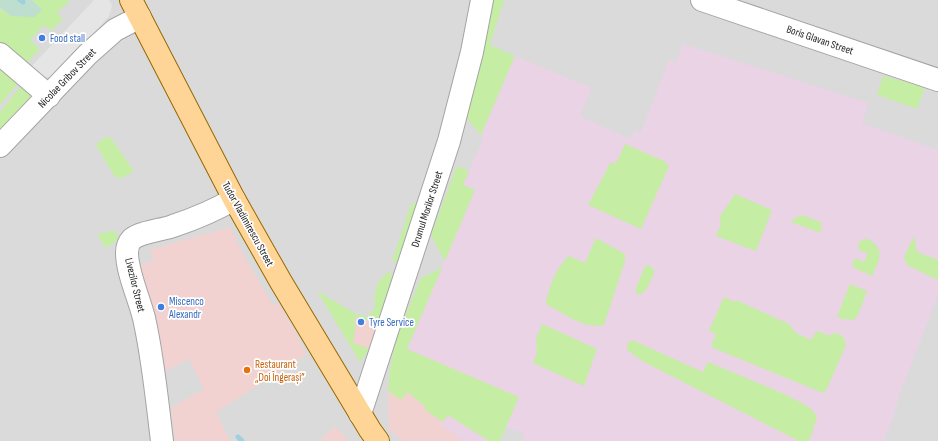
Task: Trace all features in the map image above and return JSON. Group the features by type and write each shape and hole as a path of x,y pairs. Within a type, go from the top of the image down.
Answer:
{"main road":[{"name":"Tudor Vladimirescu Street","path":"135,8 234,199 285,288 360,414 378,441"}],"street":[{"name":"Drumul Morilor Street","path":"360,414 449,141 472,52 482,0"},
{"name":"Boris Glavan Street","path":"702,0 938,80"},
{"name":"Nicolae Gribov Street","path":"0,146 88,54 115,30 135,8"},
{"path":"0,54 49,96"},
{"name":"Livezilor Street","path":"162,441 156,390 145,325 129,267 127,253 128,244 134,238 172,227 205,215 234,199"}],"shaded area":[{"path":"0,0 938,0 938,441 0,441"},
{"path":"94,0 109,0 112,6 109,16 55,77 40,77 29,69"},
{"path":"683,44 869,103 862,123 938,150 938,295 899,396 894,415 884,441 522,441 525,434 506,427 500,441 463,441 440,425 442,421 424,409 425,406 407,392 401,400 407,349 475,190 463,185 484,136 481,135 515,56 592,88 580,116 630,139 635,130 641,132 669,60 676,62"},
{"path":"230,227 245,258 273,305 278,303 296,333 306,355 216,412 230,441 175,441 171,408 204,389 189,359 165,371 164,360 139,265 154,261 150,250"},
{"path":"356,316 379,323 370,349 353,343"},
{"path":"388,391 400,399 407,392 425,406 424,409 443,422 440,425 463,441 403,441 389,430"},
{"path":"335,426 349,441 320,441"}],"green space":[{"path":"0,0 32,0 42,10 34,17 11,16 0,7"},
{"path":"32,0 70,0 57,13 63,19 51,31 44,25 30,40 40,49 27,63 0,43 0,11 2,9 11,16 42,10"},
{"path":"490,0 504,0 490,45 515,56 481,135 464,115"},
{"path":"0,65 20,81 0,105"},
{"path":"883,76 925,87 917,109 877,95"},
{"path":"23,83 32,95 17,111 17,115 0,134 0,112"},
{"path":"105,137 111,138 134,171 123,178 115,177 96,145"},
{"path":"625,144 664,161 669,166 641,229 588,205 611,162 616,164"},
{"path":"457,166 469,171 463,185 475,190 445,261 431,235"},
{"path":"735,194 772,210 756,251 716,236 721,224 719,218"},
{"path":"411,204 418,204 399,262 392,262"},
{"path":"801,215 821,222 821,233 791,222"},
{"path":"114,230 119,239 106,248 97,235"},
{"path":"914,236 917,252 938,260 938,280 907,265 904,257"},
{"path":"596,238 625,254 625,261 604,325 597,326 574,320 546,304 552,283 560,266 569,256 585,263"},
{"path":"863,239 867,239 874,243 880,255 872,276 852,267 855,258 864,262 868,254 859,250 858,244"},
{"path":"649,265 655,271 645,291 639,295 636,293 636,288 645,266"},
{"path":"442,268 407,349 519,397 500,441 489,441 448,415 443,422 424,409 425,406 407,392 401,400 388,391 390,369 396,338 421,278"},
{"path":"388,272 395,277 379,323 356,317 353,343 370,349 360,362 317,291 356,314 367,317 375,308 374,298 378,283"},
{"path":"850,284 867,291 858,315 854,320 837,317"},
{"path":"724,297 735,302 736,300 789,324 796,333 811,340 817,331 831,336 832,333 835,333 843,336 846,345 826,391 823,393 711,347 716,334 709,331"},
{"path":"542,324 597,349 584,386 533,363 537,353 536,339"},
{"path":"632,340 703,372 708,362 784,394 806,405 817,417 810,439 807,441 799,441 644,362 628,351 627,344"}],"waterway":[{"path":"238,437 242,441"}],"place":[{"name":"Food stall","path":"42,38"},
{"name":"Miscenco Alexandr","path":"161,307"},
{"name":"Tyre Service","path":"361,322"},
{"name":"Restaurant „Doi Îngerași”","path":"247,370"}]}
